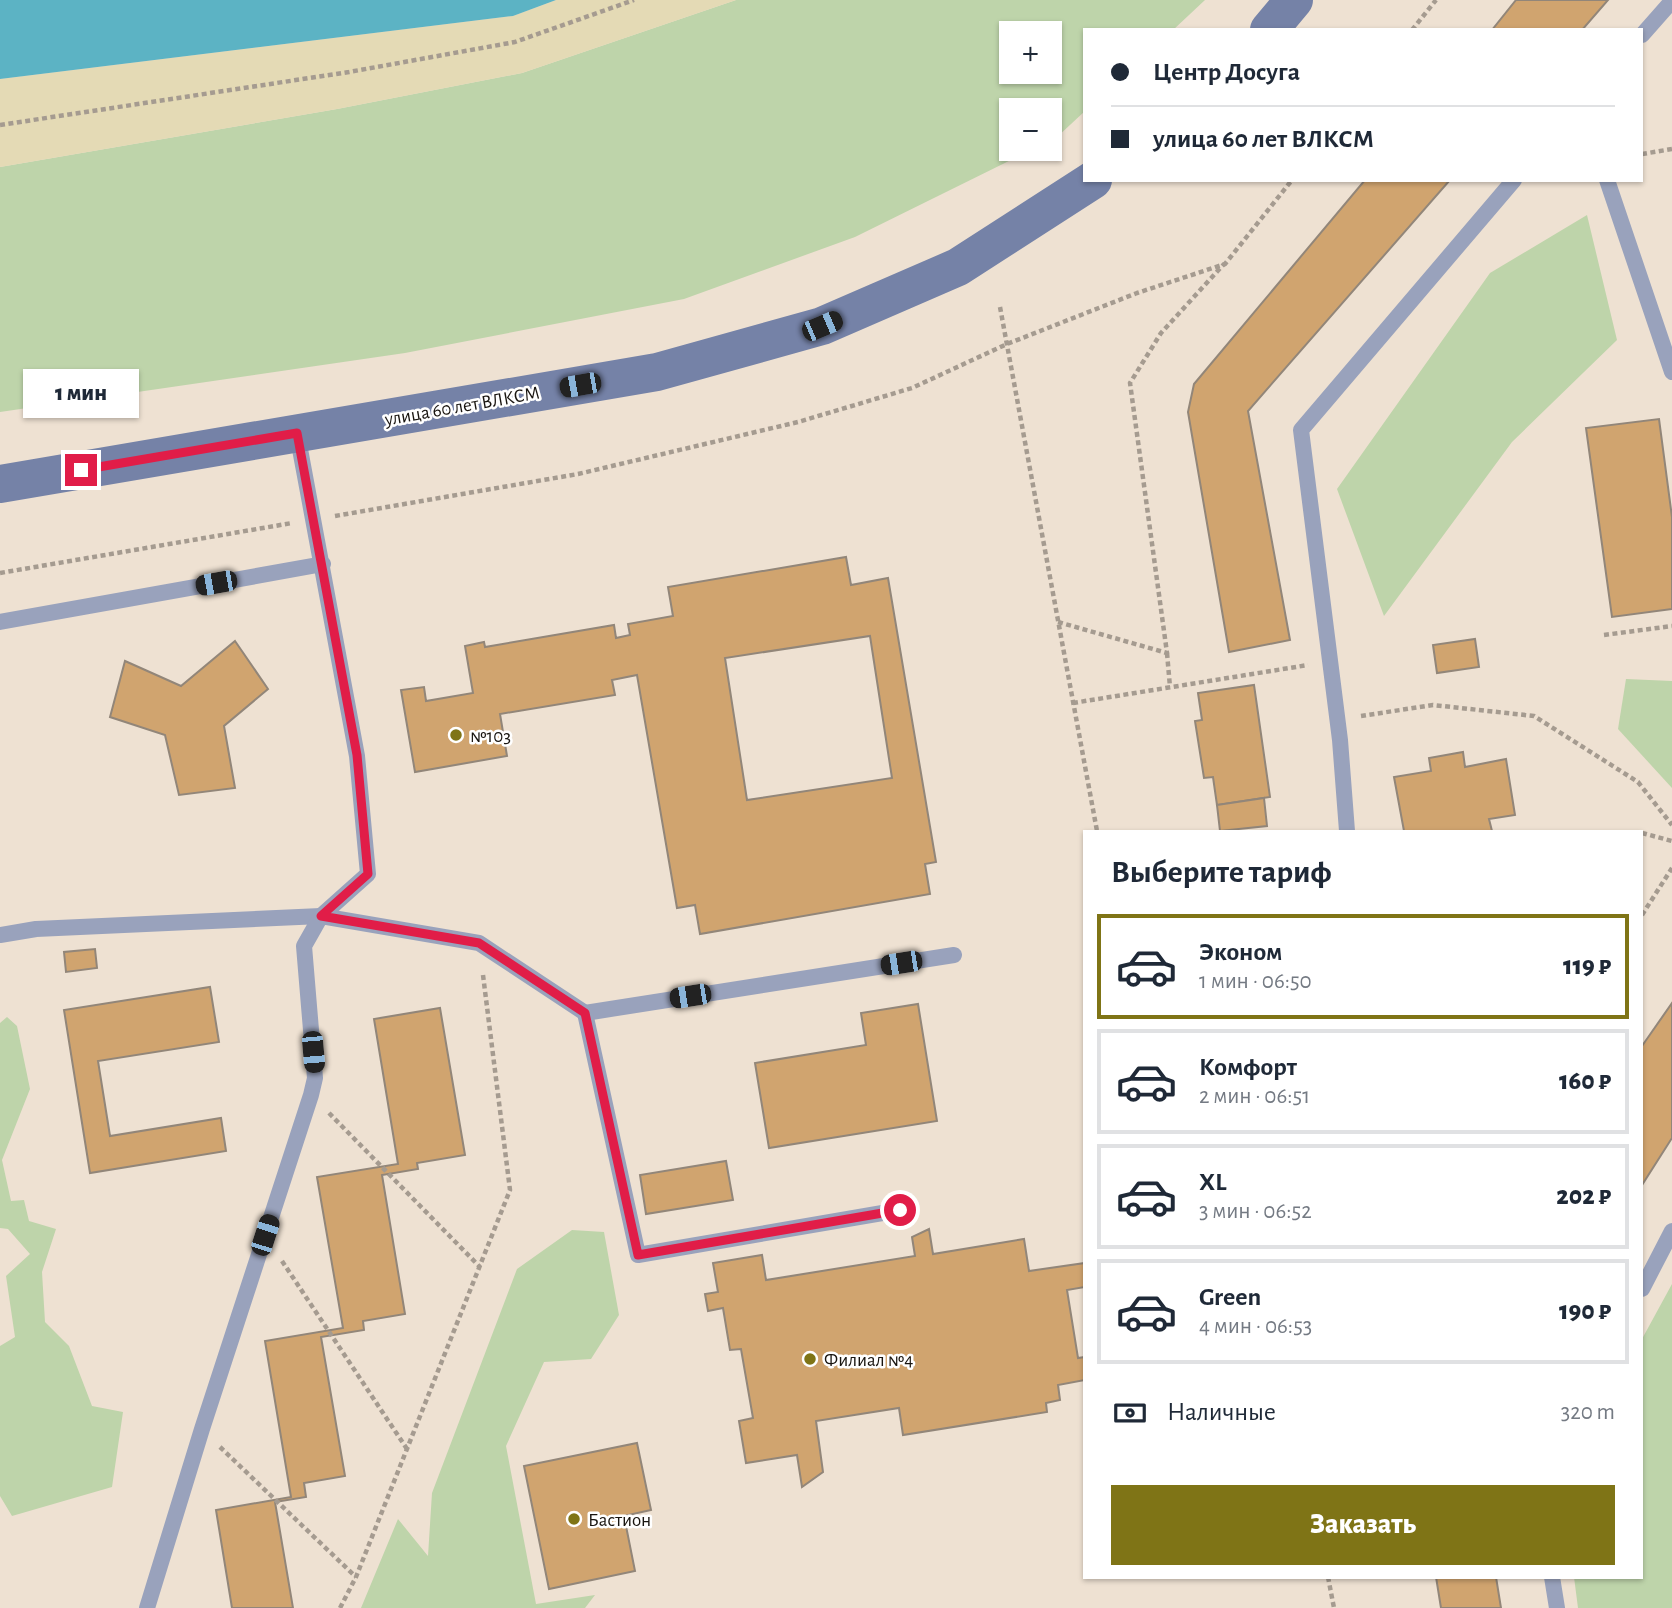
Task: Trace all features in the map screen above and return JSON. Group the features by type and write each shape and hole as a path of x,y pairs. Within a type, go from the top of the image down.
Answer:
{"street":[{"path":"1271,28 1294,0"},
{"name":"улица 60 лет ВЛКСМ","path":"0,484 657,372 822,326 958,267 1090,182"}],"lane":[{"path":"1643,34 1672,1"},
{"path":"1347,830 1338,718 1301,430 1512,182"},
{"path":"1608,182 1672,372"},
{"path":"147,1608 202,1429 311,1095 315,1078 304,946 321,916 368,874 357,755 297,433"},
{"path":"0,622 323,564"},
{"path":"0,935 36,929 321,916 479,943 585,1013 954,955"},
{"path":"585,1013 638,1255 900,1210"},
{"path":"1643,1287 1672,1231"},
{"path":"1552,1579 1557,1608"}],"path":[{"path":"0,125 349,72 515,42 634,0"},
{"path":"1414,28 1436,0"},
{"path":"1643,154 1672,149"},
{"path":"1170,687 1130,383 1161,333 1225,264 1290,182"},
{"path":"0,573 578,474 798,422 912,388 1007,344 1137,293 1225,264"},
{"path":"1000,307 1097,830"},
{"path":"1058,622 1167,653"},
{"path":"1604,635 1672,625"},
{"path":"1073,703 1330,662"},
{"path":"1338,718 1433,705 1534,716 1638,782 1672,825"},
{"path":"1643,833 1672,841"},
{"path":"1643,913 1672,868"},
{"path":"340,1608 356,1577 510,1190 479,943"},
{"path":"311,1095 480,1266"},
{"path":"265,1235 407,1450"},
{"path":"202,1429 356,1577"},
{"path":"1328,1579 1334,1608"}],"green space":[{"path":"736,0 1205,0 1175,28 1083,28 1083,113 1062,132 1062,98 999,98 999,161 1009,161 855,237 684,299 405,353 0,412 0,167 337,109 522,73"},
{"path":"1587,215 1617,340 1512,442 1384,616 1337,489 1490,273"},
{"path":"1626,679 1672,681 1672,788 1618,729"},
{"path":"7,1017 17,1026 30,1089 2,1160 11,1201 24,1200 29,1221 56,1229 42,1272 45,1322 69,1346 92,1406 123,1412 112,1487 12,1516 0,1496 0,1346 15,1337 6,1276 30,1254 8,1229 0,1228 0,1023"},
{"path":"572,1230 604,1232 619,1315 591,1359 544,1362 506,1446 536,1604 595,1595 585,1608 361,1608 398,1519 428,1556 432,1493 517,1269"},
{"path":"1672,1284 1672,1608 1578,1608 1574,1579 1643,1579 1643,1337"}],"sand":[{"path":"556,0 736,0 522,73 337,109 0,167 0,79 513,16"}],"water":[{"path":"0,0 556,0 513,16 0,79"}],"building":[{"path":"1516,0 1608,0 1584,28 1494,28"},
{"path":"1363,182 1448,182 1248,411 1290,640 1229,652 1188,412 1194,384"},
{"path":"1659,419 1672,517 1672,609 1612,617 1586,428"},
{"name":"№103","path":"846,557 851,585 888,578 936,862 925,864 930,894 700,934 695,905 677,908 637,675 612,680 615,695 500,714 507,756 415,772 401,690 424,687 426,701 473,693 465,646 484,642 485,647 614,625 616,638 630,635 628,624 673,616 668,587","holes":["870,636 892,778 747,800 725,658"]},
{"path":"1475,639 1479,667 1437,673 1433,645"},
{"path":"235,641 268,689 224,726 235,788 179,795 165,735 110,717 125,661 181,686"},
{"path":"1254,685 1270,797 1217,805 1213,777 1204,778 1195,721 1202,720 1198,693"},
{"path":"1463,752 1465,767 1506,759 1515,815 1489,819 1492,830 1404,830 1394,777 1431,771 1429,758"},
{"path":"1264,798 1267,826 1220,830 1217,805"},
{"path":"95,949 97,968 66,972 64,952"},
{"path":"210,987 219,1042 98,1061 110,1136 221,1118 226,1151 90,1173 64,1010"},
{"path":"1672,1003 1672,1138 1643,1183 1643,1045"},
{"path":"918,1004 937,1121 769,1148 755,1063 866,1045 861,1013"},
{"path":"440,1008 465,1155 417,1163 418,1169 382,1175 405,1314 363,1321 364,1330 321,1337 345,1476 304,1483 306,1497 275,1502 293,1608 232,1608 216,1510 291,1497 265,1341 343,1328 317,1177 398,1164 374,1019"},
{"path":"726,1161 733,1200 646,1214 640,1175"},
{"path":"929,1229 933,1254 1024,1239 1029,1271 1083,1263 1083,1287 1067,1290 1078,1358 1083,1357 1083,1380 1058,1385 1060,1400 1046,1403 1047,1412 903,1435 899,1408 816,1421 823,1472 802,1487 797,1455 746,1463 739,1421 753,1418 741,1349 730,1350 723,1308 708,1311 705,1294 718,1292 713,1263 762,1255 766,1280 915,1256 912,1237"},
{"path":"637,1443 651,1510 624,1516 635,1571 549,1589 524,1466"},
{"path":"1436,1579 1496,1579 1501,1608 1441,1608"}],"place":[{"name":"№103","path":"456,735"},
{"name":"Филиал №4","path":"810,1359"},
{"name":"Бастион","path":"574,1519"}],"route":[{"path":"81,470 297,433 357,755 368,874 321,916 479,943 585,1013 638,1255 900,1210"}]}
